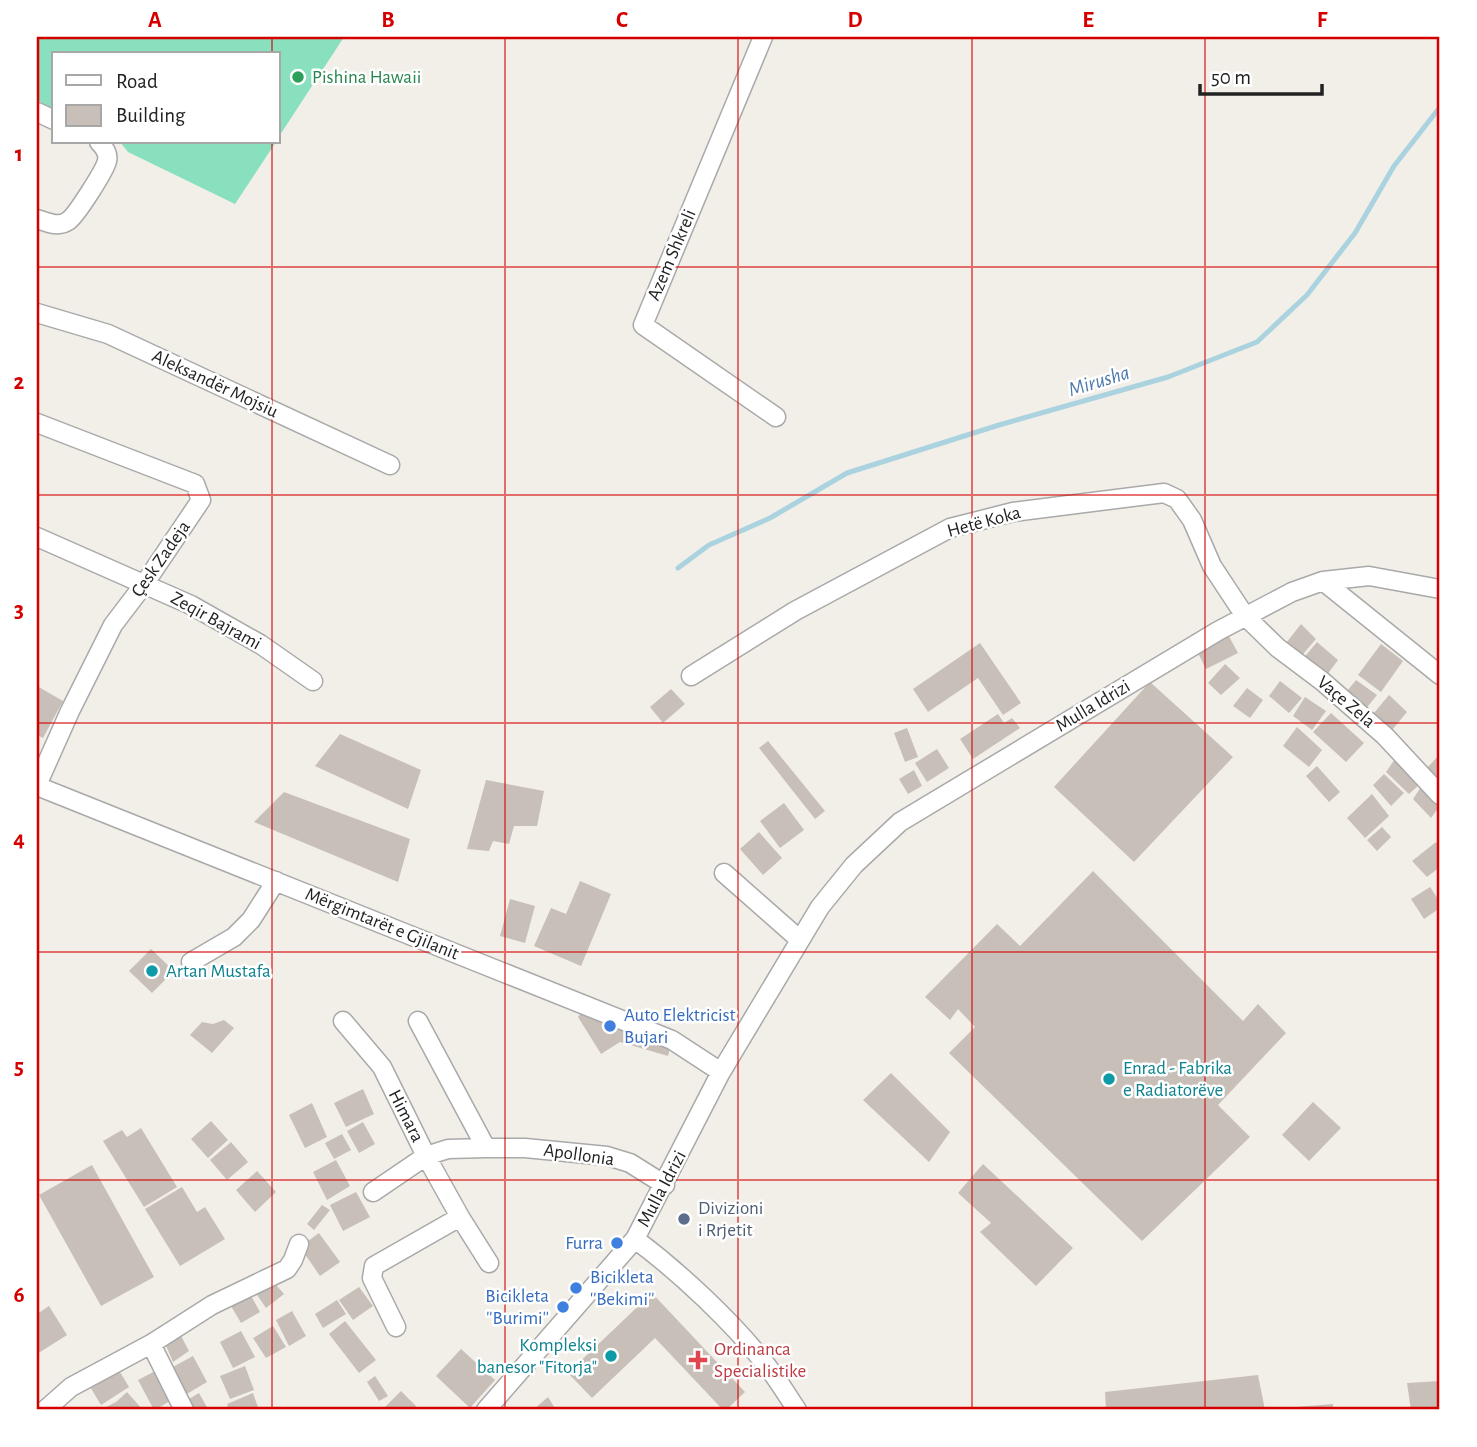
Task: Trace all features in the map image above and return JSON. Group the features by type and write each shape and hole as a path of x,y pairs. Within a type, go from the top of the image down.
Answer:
{"street":[{"name":"Azem Shkreli","path":"763,37 643,325 776,417"},
{"path":"37,219 56,225 68,222 79,210 108,161 106,149 101,144"},
{"name":"Aleksandër Mojsiu","path":"37,313 108,334 390,465"},
{"name":"Çesk Zadeja","path":"37,423 195,484 201,500 113,625 69,711 37,786"},
{"name":"Hetë Koka","path":"691,676 795,611 950,528 1013,512 1141,494 1164,493 1177,499 1192,520 1212,566 1245,616"},
{"name":"Zeqir Bajrami","path":"37,537 191,605 260,644 313,681"},
{"name":"Mulla Idrizi","path":"486,1410 635,1239 721,1072 820,907 854,866 900,822 1245,616 1292,592 1323,581 1369,576 1440,590"},
{"path":"1323,581 1440,675"},
{"name":"Vaçe Zela","path":"1245,616 1278,648 1322,681 1385,736 1440,795"},
{"name":"Mërgimtarët e Gjilanit","path":"37,786 672,1040 721,1072"},
{"path":"724,873 800,940"},
{"path":"191,962 234,937 251,920 276,881"},
{"name":"Himara","path":"344,1021 382,1067 426,1156 489,1263"},
{"path":"418,1021 486,1148"},
{"name":"Apollonia","path":"426,1156 448,1149 525,1147 607,1156 630,1163 665,1185"},
{"path":"373,1192 426,1156"},
{"path":"396,1327 372,1278 374,1266 460,1217"},
{"path":"635,1239 663,1260 730,1325 767,1365 797,1410"},
{"path":"45,1410 71,1387 151,1344 212,1305 287,1269 299,1244"},
{"path":"151,1344 184,1410"}],"green space":[{"name":"Pishina Hawaii","path":"37,37 344,37 280,135 280,52 52,52 52,111 37,99"},
{"path":"122,144 275,144 235,204 128,152"}],"building":[{"path":"1301,624 1316,639 1298,660 1283,647"},
{"path":"1226,631 1238,653 1206,669 1195,647"},
{"path":"1317,642 1338,660 1324,679 1301,661"},
{"path":"980,643 1021,703 1003,715 978,678 928,712 913,689"},
{"path":"1381,644 1403,661 1381,692 1358,675"},
{"path":"1225,664 1240,678 1221,695 1208,683"},
{"path":"1356,680 1377,695 1364,711 1344,695"},
{"path":"1280,681 1302,698 1289,713 1269,696"},
{"path":"1150,682 1233,757 1134,862 1054,787"},
{"path":"37,686 63,701 43,738 37,735"},
{"path":"1247,688 1263,700 1250,718 1233,706"},
{"path":"671,689 685,704 663,723 650,707"},
{"path":"1389,695 1407,712 1392,730 1374,713"},
{"path":"1305,697 1326,711 1312,730 1293,716"},
{"path":"1331,713 1364,743 1346,762 1313,732"},
{"path":"998,714 1004,723 1012,718 1020,728 973,759 960,739"},
{"path":"1297,727 1322,750 1309,767 1283,746"},
{"path":"907,728 918,757 905,762 894,733"},
{"path":"340,734 421,770 408,809 315,766"},
{"path":"768,741 825,811 815,819 759,748"},
{"path":"937,749 949,768 927,782 915,763"},
{"path":"1440,754 1440,784 1427,768"},
{"path":"1395,759 1419,785 1409,794 1386,772"},
{"path":"1317,766 1340,792 1329,802 1306,776"},
{"path":"914,770 922,786 908,794 899,779"},
{"path":"1384,774 1404,793 1391,806 1373,785"},
{"path":"486,780 544,791 537,826 514,826 509,844 493,841 489,851 467,849"},
{"path":"1421,787 1439,807 1431,818 1413,799"},
{"path":"284,792 410,839 398,882 254,822"},
{"path":"1372,794 1389,816 1365,838 1347,818"},
{"path":"784,803 804,830 780,848 760,821"},
{"path":"1382,827 1391,837 1377,851 1367,840"},
{"path":"759,832 782,858 763,875 740,849"},
{"path":"1436,842 1440,847 1440,867 1427,877 1412,861"},
{"name":"Enrad - Fabrika e Radiatorëve","path":"1093,871 1243,1021 1258,1004 1286,1033 1218,1105 1250,1137 1142,1241 949,1053 975,1027 958,1009 950,1020 925,997 997,924 1020,946"},
{"path":"580,881 611,894 581,966 534,946 551,908 566,914"},
{"path":"1430,887 1440,902 1440,908 1424,919 1411,899"},
{"path":"510,899 535,906 525,943 500,936"},
{"name":"Artan Mustafa","path":"151,949 174,971 152,993 129,971"},
{"name":"Auto Elektricist Bujari","path":"586,1006 672,1040 668,1056 620,1042 601,1054 578,1017"},
{"path":"224,1020 234,1028 212,1053 190,1035 202,1022 213,1024"},
{"path":"891,1073 950,1132 929,1162 863,1100"},
{"path":"363,1089 374,1114 346,1127 334,1103"},
{"path":"1313,1102 1341,1128 1309,1161 1282,1135"},
{"path":"312,1103 327,1137 305,1148 289,1115"},
{"path":"211,1121 228,1140 208,1158 191,1139"},
{"path":"363,1122 375,1144 359,1153 347,1131"},
{"path":"141,1128 177,1187 144,1207 103,1141 122,1130 127,1137"},
{"path":"342,1134 351,1150 334,1159 325,1143"},
{"path":"231,1142 248,1162 227,1180 210,1160"},
{"path":"336,1160 350,1186 327,1200 313,1172"},
{"path":"983,1164 1073,1248 1036,1286 980,1232 991,1223 958,1193"},
{"path":"92,1165 154,1277 101,1306 39,1195"},
{"path":"257,1171 276,1192 255,1212 236,1190"},
{"path":"182,1187 197,1212 205,1207 225,1239 180,1266 145,1209"},
{"path":"356,1192 370,1217 343,1231 330,1205"},
{"path":"322,1205 330,1210 314,1230 307,1224"},
{"path":"319,1233 340,1262 320,1276 300,1247"},
{"path":"271,1279 284,1294 266,1308 255,1292"},
{"path":"359,1287 373,1306 353,1320 339,1300"},
{"name":"Kompleksi banesor \"Fitorja\"","path":"652,1293 745,1392 726,1410 723,1410 655,1338 592,1398 568,1373"},
{"path":"250,1294 260,1312 241,1323 231,1306"},
{"path":"337,1300 346,1314 323,1328 315,1314"},
{"path":"49,1306 67,1335 37,1354 37,1314"},
{"path":"292,1311 306,1336 289,1346 276,1320"},
{"path":"345,1321 376,1360 359,1373 329,1334"},
{"path":"273,1326 286,1347 266,1358 253,1338"},
{"path":"178,1330 189,1351 173,1362 164,1341"},
{"path":"241,1331 255,1357 233,1368 220,1342"},
{"path":"461,1349 495,1380 470,1408 436,1376"},
{"path":"193,1356 207,1382 185,1395 171,1368"},
{"path":"245,1366 254,1390 230,1399 220,1376"},
{"path":"117,1367 129,1387 101,1405 89,1385"},
{"path":"157,1370 172,1400 154,1410 138,1380"},
{"path":"1258,1375 1265,1410 1106,1410 1105,1392"},
{"path":"375,1376 388,1396 379,1401 367,1382"},
{"path":"1440,1381 1440,1410 1411,1410 1407,1383"},
{"path":"401,1391 416,1406 413,1410 382,1410"},
{"path":"127,1392 143,1410 105,1410 104,1408"},
{"path":"199,1393 207,1410 192,1410 187,1400"},
{"path":"253,1393 259,1410 229,1410 227,1404"},
{"path":"548,1397 556,1410 533,1410"},
{"path":"1333,1404 1333,1410 1285,1410 1285,1408"}],"waterway":[{"name":"Mirusha","path":"678,568 709,545 770,518 847,473 999,425 1168,377 1257,342 1307,295 1355,233 1394,166 1440,107"}],"place":[{"name":"Pishina Hawaii","path":"298,77"},
{"name":"Artan Mustafa","path":"152,971"},
{"name":"Auto Elektricist Bujari","path":"610,1026"},
{"name":"Enrad - Fabrika e Radiatorëve","path":"1109,1079"},
{"name":"Divizioni i Rrjetit","path":"684,1219"},
{"name":"Furra","path":"617,1243"},
{"name":"Bicikleta ''Bekimi''","path":"576,1288"},
{"name":"Bicikleta ''Burimi''","path":"563,1307"},
{"name":"Kompleksi banesor \"Fitorja\"","path":"611,1356"},
{"name":"Ordinanca Specialistike","path":"698,1360"}]}
